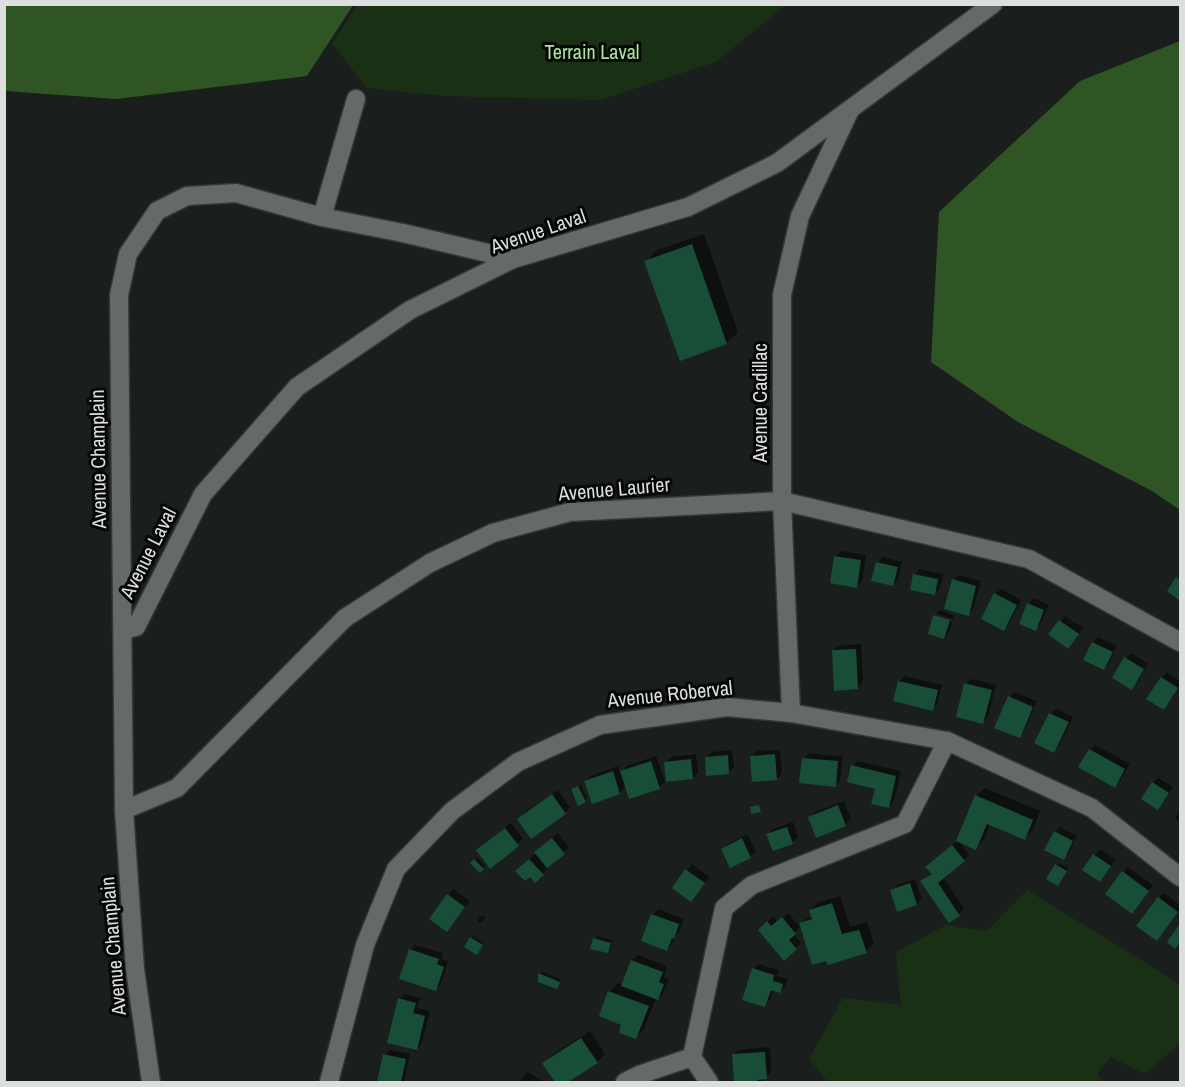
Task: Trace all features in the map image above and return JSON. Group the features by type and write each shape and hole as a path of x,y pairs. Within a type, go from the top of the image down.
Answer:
{"street":[{"name":"Avenue Laval","path":"123,630 136,627 203,494 297,387 410,310 513,259 688,207 777,163 993,4"},
{"path":"322,217 356,99"},
{"name":"Avenue Cadillac","path":"791,713 782,501 782,295 800,216 851,107"},
{"name":"Avenue Champlain","path":"151,1083 135,969 124,810 119,295 128,254 157,211 187,196 236,193 322,217 513,259"},
{"name":"Avenue Laurier","path":"124,810 177,788 345,618 430,563 493,533 570,512 782,501 1029,559 1180,642"},
{"name":"Avenue Roberval","path":"329,1083 365,945 396,869 452,811 518,762 600,725 727,707 791,713 947,741 1092,808 1180,877"},
{"path":"709,1083 692,1057 724,908 752,885 905,824 947,741"},
{"path":"625,1083 639,1075 692,1057"}],"green space":[{"name":"Terrain Laval","path":"358,4 786,5 716,62 601,100 443,96 367,88 332,44"},
{"path":"4,5 353,5 307,76 116,99 5,91"},
{"path":"1180,41 1180,510 1152,491 1018,422 931,362 939,212 1080,81"},
{"path":"1027,890 1180,986 1180,1044 1144,1074 1111,1057 1097,1074 1104,1082 828,1082 809,1059 843,998 901,1005 896,952 946,925 987,931"}],"building":[{"path":"692,244 727,344 680,361 644,261"},
{"path":"834,556 861,560 857,588 830,583"},
{"path":"876,562 898,567 893,586 871,581"},
{"path":"913,574 938,579 935,595 910,590"},
{"path":"1176,577 1180,580 1180,601 1167,591"},
{"path":"952,579 976,586 969,616 944,609"},
{"path":"994,593 1017,605 1004,631 981,619"},
{"path":"1027,603 1044,610 1036,631 1019,624"},
{"path":"933,615 950,620 944,639 928,634"},
{"path":"1059,620 1079,634 1068,649 1048,634"},
{"path":"1092,642 1113,652 1104,670 1083,660"},
{"path":"856,649 858,689 834,691 832,650"},
{"path":"1124,657 1144,669 1132,690 1112,678"},
{"path":"1161,677 1178,688 1164,710 1146,699"},
{"path":"898,681 938,690 933,711 893,701"},
{"path":"964,683 992,690 983,724 956,717"},
{"path":"1008,696 1033,707 1020,738 994,728"},
{"path":"1049,713 1069,722 1054,753 1034,743"},
{"path":"1089,749 1125,769 1115,788 1078,767"},
{"path":"775,754 777,780 752,782 750,756"},
{"path":"728,755 729,774 706,776 705,757"},
{"path":"802,758 838,761 836,787 799,783"},
{"path":"691,759 693,779 666,782 664,762"},
{"path":"651,761 660,789 629,799 620,771"},
{"path":"851,765 896,776 889,808 871,804 875,789 847,782"},
{"path":"613,771 620,794 592,804 584,781"},
{"path":"1152,782 1169,793 1158,810 1141,799"},
{"path":"578,786 586,802 578,806 571,789"},
{"path":"552,794 566,814 531,839 517,819"},
{"path":"975,795 1033,820 1025,840 987,824 976,850 956,841"},
{"path":"759,805 761,812 751,814 750,807"},
{"path":"838,805 846,826 816,838 808,817"},
{"path":"787,827 793,844 773,851 766,834"},
{"path":"505,828 519,846 490,869 476,850"},
{"path":"1054,831 1073,841 1064,860 1044,850"},
{"path":"552,838 565,854 547,868 534,852"},
{"path":"742,838 751,858 730,868 721,849"},
{"path":"952,845 965,861 938,883 960,916 949,923 920,881 932,874 925,867"},
{"path":"1093,854 1111,866 1100,882 1082,870"},
{"path":"474,859 484,869 480,873 470,863"},
{"path":"529,859 544,875 535,883 530,877 525,881 515,871"},
{"path":"1055,864 1067,871 1058,886 1046,879"},
{"path":"685,869 705,883 691,902 672,888"},
{"path":"1122,871 1149,891 1132,914 1105,894"},
{"path":"910,883 917,905 897,912 890,890"},
{"path":"447,894 465,907 447,932 429,919"},
{"path":"1158,897 1178,912 1157,941 1136,926"},
{"path":"832,903 842,934 859,930 867,953 828,965 826,961 812,965 799,923 812,919 809,910"},
{"path":"651,914 679,924 667,951 641,941"},
{"path":"782,917 796,934 789,940 797,949 784,961 758,930 767,921 771,926"},
{"path":"1180,924 1180,942 1175,949 1167,942"},
{"path":"470,937 483,945 477,955 464,947"},
{"path":"593,938 611,943 608,953 590,949"},
{"path":"409,949 439,959 437,964 444,967 436,991 399,979"},
{"path":"631,960 663,972 659,982 664,984 658,1000 621,986"},
{"path":"752,968 774,975 773,981 783,984 780,993 771,990 765,1007 742,1000"},
{"path":"538,973 560,982 557,989 538,982"},
{"path":"608,991 649,1006 636,1039 619,1033 621,1025 599,1016"},
{"path":"398,998 416,1003 413,1013 425,1016 417,1050 387,1043"},
{"path":"581,1038 598,1063 568,1082 555,1082 542,1063"},
{"path":"765,1052 767,1079 757,1080 758,1082 734,1082 732,1054"},
{"path":"383,1054 406,1059 401,1082 377,1082"}]}
